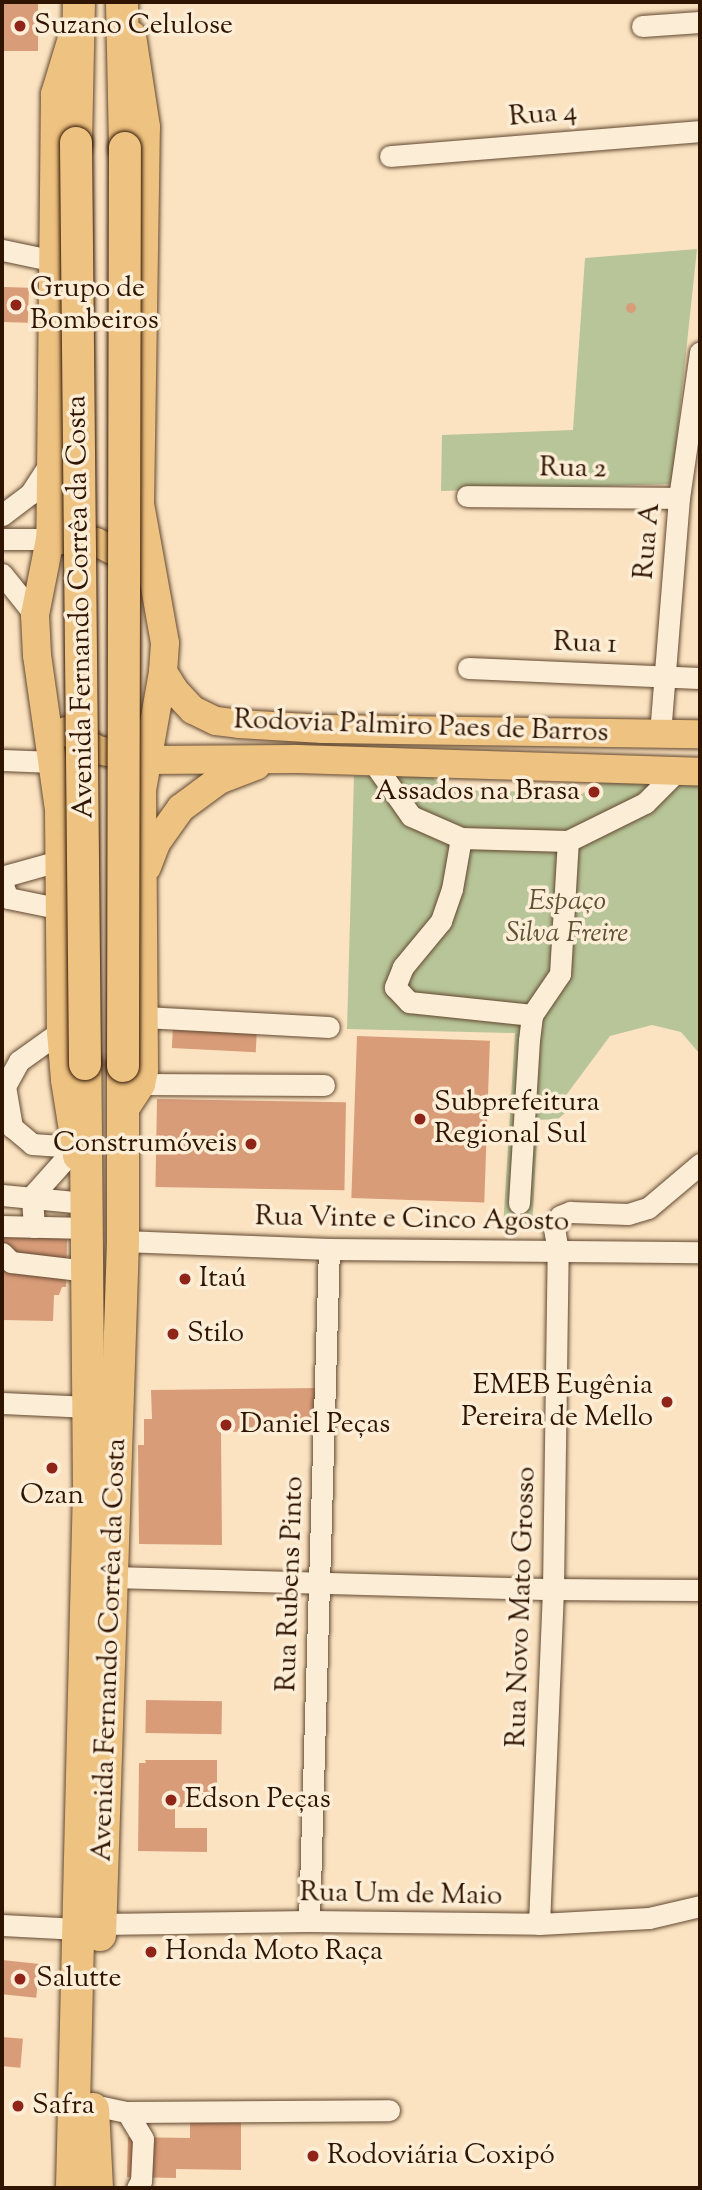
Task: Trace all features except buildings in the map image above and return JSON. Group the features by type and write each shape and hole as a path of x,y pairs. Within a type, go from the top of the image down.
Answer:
{"highway":[{"name":"Avenida Fernando Corrêa da Costa","path":"72,2188 113,1577 123,1241 123,1112 132,1075 123,2"},
{"name":"Avenida Fernando Corrêa da Costa","path":"78,13 76,143 90,1407 90,1927 97,2188"}],"main road":[{"name":"Avenida Fernando Corrêa da Costa","path":"123,2 138,57 146,127 140,504 164,625 163,672 142,790 144,1017 132,1075"},
{"name":"Avenida Fernando Corrêa da Costa","path":"78,13 55,94 50,539 35,615 54,762 62,860 61,1031 86,1207"},
{"path":"50,539 96,542 129,556 154,578"},
{"name":"Rodovia Palmiro Paes de Barros","path":"163,672 175,691 193,710 216,720 239,724 323,729 700,734"},
{"name":"Rodovia Palmiro Paes de Barros","path":"43,693 55,719 76,738 111,754 146,760 296,760 687,772"},
{"path":"143,883 156,843 181,808 195,795 236,772 296,760"}],"street":[{"path":"642,26 700,22"},
{"name":"Rua 4","path":"390,156 700,131"},
{"path":"2,250 54,261"},
{"name":"Rua A","path":"660,734 679,498 700,353"},
{"path":"2,515 30,494 52,460"},
{"name":"Rua 2","path":"467,496 679,498"},
{"path":"2,538 50,539"},
{"path":"2,574 35,615"},
{"name":"Rua 1","path":"468,668 700,678"},
{"path":"2,760 54,762"},
{"path":"373,762 411,816 461,838 568,841 645,803 687,772"},
{"path":"461,838 452,889 441,921 403,968 396,987 408,1002 532,1015"},
{"path":"519,1203 532,1015 560,974 568,841"},
{"path":"62,860 5,876 3,886 8,898 62,909"},
{"path":"144,1017 329,1027"},
{"path":"61,1031 19,1060 5,1086 12,1127 32,1144 76,1147"},
{"path":"132,1075 324,1085"},
{"path":"34,1227 32,1196 76,1147"},
{"name":"Rua Novo Mato Grosso","path":"539,1924 553,1589 558,1251 554,1228 560,1216 570,1212 628,1214 648,1208 700,1164"},
{"path":"2,1195 32,1196 86,1207"},
{"path":"2,1226 34,1227 86,1207"},
{"name":"Rua Vinte e Cinco Agosto","path":"123,1241 329,1249 700,1252"},
{"name":"Rua Rubens Pinto","path":"309,1921 329,1249"},
{"path":"2,1253 11,1262 88,1271"},
{"path":"2,1403 90,1407"},
{"path":"113,1577 319,1584 700,1590"},
{"name":"Rua Um de Maio","path":"2,1925 90,1927 309,1921 539,1924 649,1918 700,1906"},
{"path":"93,2105 127,2112 389,2110"},
{"path":"127,2112 143,2139 141,2181 137,2188"}],"green space":[{"path":"697,249 672,484 441,491 442,435 573,430 585,258"},
{"name":"Espaço Silva Freire","path":"354,776 433,777 442,789 582,794 596,782 700,777 700,1054 681,1032 652,1025 610,1036 564,1098 571,1108 558,1119 538,1120 532,1229 503,1228 515,1033 347,1029"}],"place":[{"name":"Suzano Celulose","path":"20,26"},
{"name":"Grupo de Bombeiros","path":"16,305"},
{"name":"Assados na Brasa","path":"594,792"},
{"name":"Subprefeitura Regional Sul","path":"420,1119"},
{"name":"Construmóveis","path":"251,1144"},
{"name":"Itaú","path":"185,1279"},
{"name":"Stilo","path":"173,1334"},
{"name":"EMEB Eugênia Pereira de Mello","path":"667,1402"},
{"name":"Daniel Peças","path":"226,1425"},
{"name":"Ozan","path":"52,1468"},
{"name":"Edson Peças","path":"171,1800"},
{"name":"Honda Moto Raça","path":"151,1952"},
{"name":"Salutte","path":"20,1979"},
{"name":"Safra","path":"18,2106"},
{"name":"Rodoviária Coxipó","path":"313,2156"}]}
